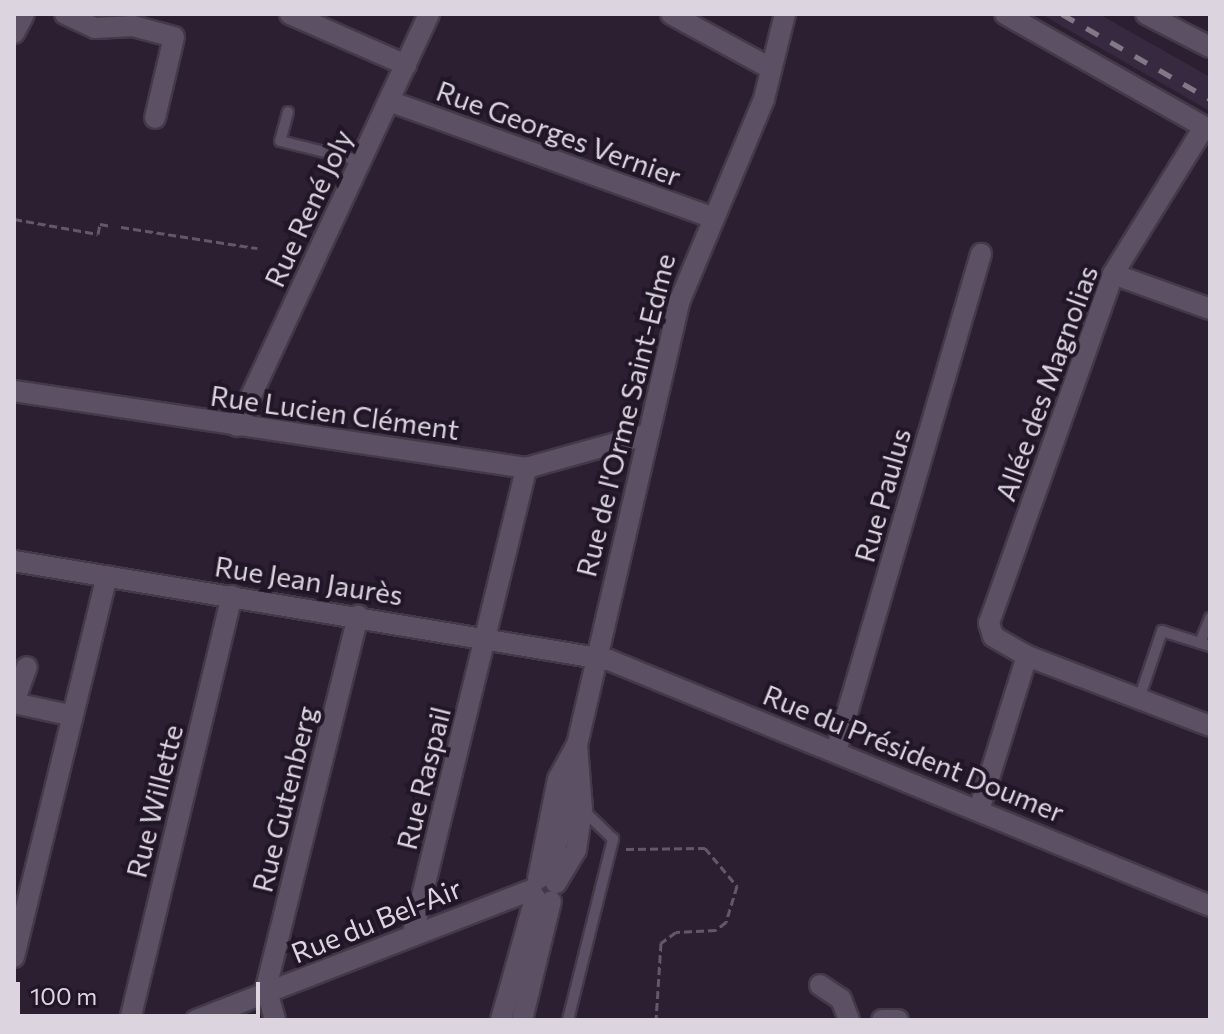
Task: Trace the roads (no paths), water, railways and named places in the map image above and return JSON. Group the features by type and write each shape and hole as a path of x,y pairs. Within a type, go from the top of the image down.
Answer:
{"street":[{"path":"14,33 24,14"},
{"path":"65,14 95,28 133,26 174,37 155,118"},
{"path":"290,14 406,65"},
{"name":"Rue René Joly","path":"237,426 429,14"},
{"path":"671,14 770,68"},
{"path":"1005,14 1207,128"},
{"name":"Rue de l'Orme Saint-Edme","path":"542,890 576,850 582,809 577,777 577,745 645,435 711,217 764,99 784,15"},
{"path":"1155,16 1210,47"},
{"name":"Rue Georges Vernier","path":"389,101 711,217"},
{"name":"Allée des Magnolias","path":"1207,128 1113,274 989,623 993,636 1027,656 1210,726"},
{"name":"Rue Paulus","path":"836,751 981,254"},
{"path":"1113,274 1210,309"},
{"name":"Rue Lucien Clément","path":"14,391 526,468 645,435"},
{"name":"Rue Raspail","path":"413,933 526,468"},
{"name":"Rue Jean Jaurès","path":"14,561 595,656"},
{"path":"14,957 107,576"},
{"name":"Rue Willette","path":"130,1020 232,596"},
{"name":"Rue Gutenberg","path":"266,995 358,615"},
{"name":"Rue du Président Doumer","path":"595,656 836,751 1210,906"},
{"path":"979,810 1027,656"},
{"path":"27,667 14,702 73,716"},
{"name":"Rue de l'Orme Saint-Edme","path":"522,1020 539,945 542,890 558,779 577,745"},
{"name":"Rue de l'Orme Saint-Edme","path":"501,1020 577,777"},
{"name":"Rue du Bel-Air","path":"196,1020 266,995 413,933 542,890"},
{"path":"820,985 841,999 849,1020"},
{"path":"266,995 275,1020"},
{"path":"882,1020 898,1020"}],"lane":[{"path":"288,112 280,141 361,161"},
{"path":"1139,699 1162,631 1205,645 1210,618"},
{"path":"568,1020 613,839 582,809"}],"railway":[{"path":"1062,14 1210,99"}]}
